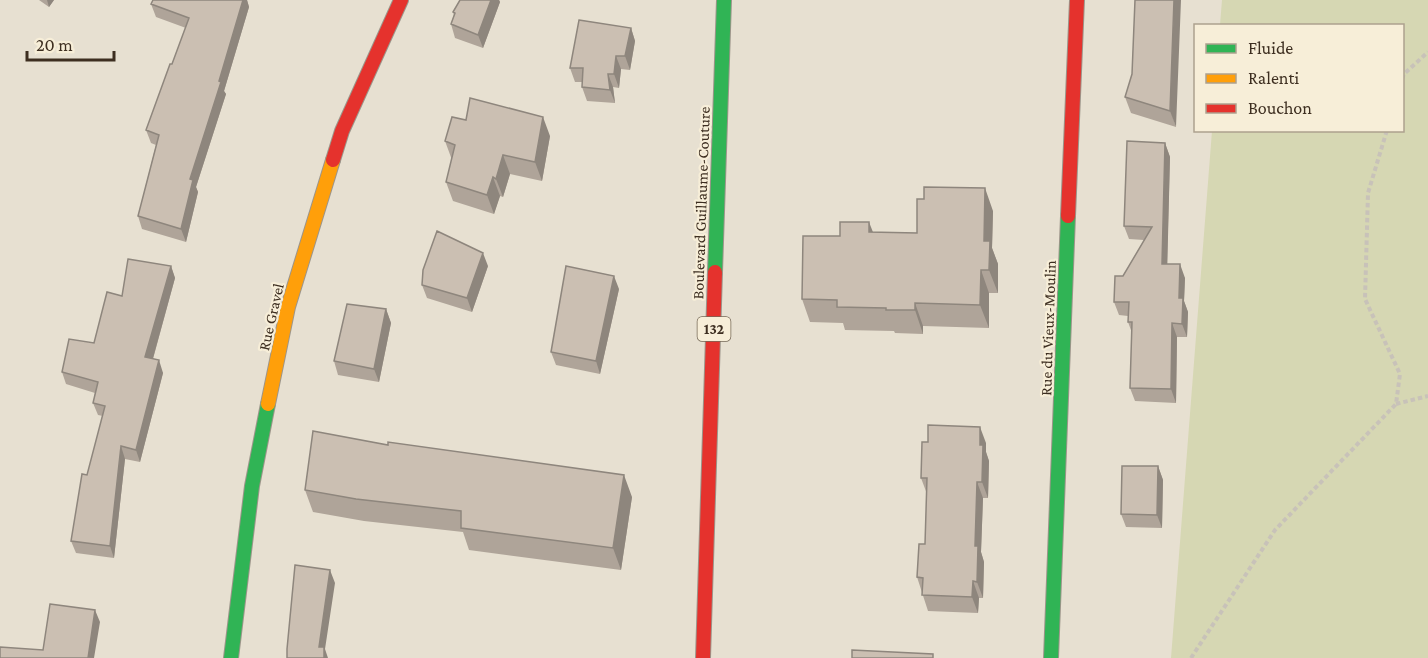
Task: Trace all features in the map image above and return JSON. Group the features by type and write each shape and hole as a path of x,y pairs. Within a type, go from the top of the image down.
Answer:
{"street":[{"name":"Rue Gravel","path":"231,658 252,486 288,307 342,131 401,0"},
{"name":"Boulevard Guillaume-Couture","path":"703,658 724,0"},
{"name":"Rue du Vieux-Moulin","path":"1051,658 1077,0"}],"path":[{"path":"1404,74 1428,52"},
{"path":"1386,132 1368,193 1365,299 1400,374 1396,404"},
{"path":"1191,658 1275,530 1396,404 1428,396"}],"green space":[{"path":"1222,0 1428,0 1428,658 1171,658 1212,132 1404,132 1404,24 1220,24"}],"building":[{"path":"153,0 243,0 219,81 221,82 190,179 193,180 181,229 138,216 159,135 146,130 189,18 151,4"},
{"path":"460,0 491,0 478,35 451,24 455,13 453,12"},
{"path":"1135,0 1174,0 1170,111 1125,97 1132,74"},
{"path":"579,20 631,28 625,56 616,56 614,74 608,74 610,90 582,87 583,68 570,68"},
{"path":"470,98 543,117 535,162 503,155 496,179 493,177 487,195 446,182 455,145 445,141 452,117 466,120"},
{"path":"1127,141 1165,143 1162,264 1180,264 1179,298 1183,298 1182,324 1172,323 1171,389 1130,388 1132,322 1128,322 1129,302 1114,302 1115,276 1123,276 1152,227 1124,226"},
{"path":"924,187 985,188 984,241 990,241 989,270 981,270 980,305 915,303 915,310 886,310 886,308 837,307 837,300 802,299 803,236 840,236 840,222 869,222 869,232 917,233 917,199 924,199"},
{"path":"437,231 483,253 467,298 422,285 423,270"},
{"path":"128,259 171,266 145,357 159,360 136,450 121,446 110,546 71,541 82,474 87,475 105,406 93,403 98,382 62,372 69,339 94,343 107,292 122,296"},
{"path":"566,266 614,276 596,361 551,352"},
{"path":"347,304 386,309 374,369 334,361"},
{"path":"928,425 980,427 980,445 983,445 982,482 977,482 975,546 978,546 977,582 973,581 972,597 922,595 923,578 917,577 919,544 925,544 927,478 921,478 922,442 928,442"},
{"path":"313,431 388,445 388,442 624,475 613,548 461,528 461,511 356,499 305,490"},
{"path":"1122,466 1158,466 1157,515 1121,514"},
{"path":"295,565 330,570 319,647 324,647 324,658 287,658"},
{"path":"50,604 95,610 88,658 0,658 0,647 43,650"},
{"path":"852,650 933,654 933,658 852,658"}],"traffic: fast":[{"path":"715,272 724,0"},
{"path":"1051,658 1068,216"},
{"path":"231,658 252,486 268,404"}],"traffic: slow":[{"path":"268,404 288,307 333,160"}],"traffic: jam":[{"path":"333,160 342,131 401,0"},
{"path":"1068,216 1077,0"},
{"path":"703,658 715,272"}]}
